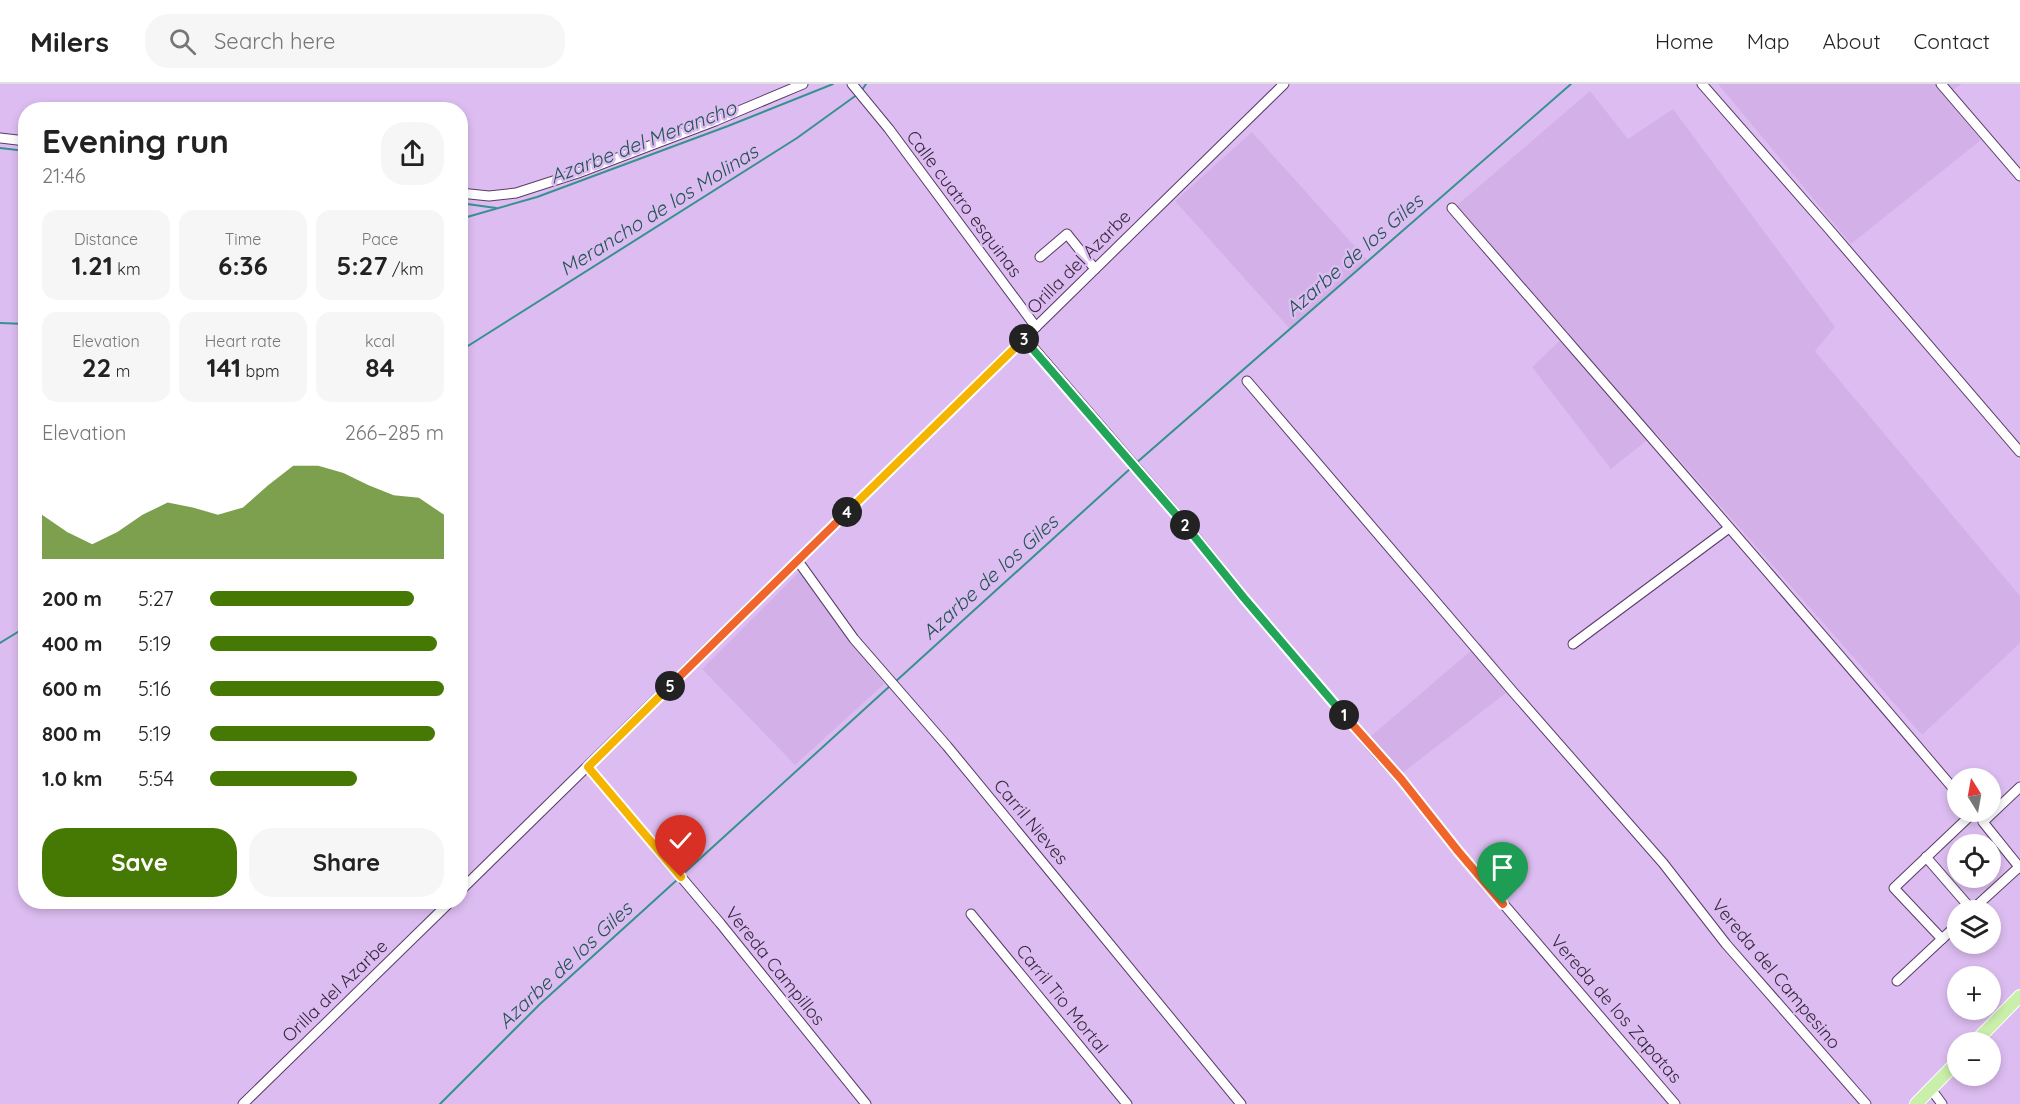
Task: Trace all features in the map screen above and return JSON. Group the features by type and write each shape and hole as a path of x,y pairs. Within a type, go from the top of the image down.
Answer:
{"main road":[{"path":"1985,1032 2020,996"},
{"path":"1916,1104 1947,1072"}],"street":[{"path":"468,194 489,196 516,193 715,122 803,84"},
{"name":"Orilla del Azarbe","path":"468,883 1284,84"},
{"path":"1702,84 2020,452"},
{"path":"1941,84 2020,176"},
{"name":"Calle cuatro esquinas","path":"855,87 1036,327"},
{"path":"0,138 18,140"},
{"path":"1452,208 1947,781"},
{"path":"1040,257 1067,234 1095,269"},
{"name":"Vereda de los Zapatas","path":"1024,338 1189,529 1244,598 1401,779 1458,851 1675,1104"},
{"name":"Vereda del Campesino","path":"1247,381 1663,863 1726,944 1866,1104"},
{"path":"1573,644 1729,528"},
{"name":"Carril Nieves","path":"798,561 854,639 947,746 1241,1104"},
{"name":"Vereda Campillos","path":"588,767 720,923 866,1104"},
{"path":"2001,805 2020,787"},
{"path":"1942,939 1894,888 1963,822"},
{"path":"1983,822 2020,867 1983,900"},
{"path":"1926,857 1963,900"},
{"name":"Orilla del Azarbe","path":"243,1104 443,909"},
{"name":"Carril Tio Mortal","path":"971,914 1127,1104"},
{"path":"1897,981 1947,934"},
{"path":"1931,1089 1942,1104"}],"shaded area":[{"path":"1718,84 1962,84 1944,96 1981,140 1851,244"},
{"path":"1590,91 1628,139 1673,109 1835,327 1815,351 2020,596 2020,643 1922,735 1656,433 1611,469 1532,367 1568,333 1456,206"},
{"path":"1252,132 1368,261 1290,329 1175,201"},
{"path":"800,571 884,684 795,765 702,669"},
{"path":"1480,643 1515,686 1401,774 1370,737"}],"waterway":[{"name":"Azarbe del Merancho","path":"468,217 537,197 833,84"},
{"name":"Merancho de los Molinas","path":"862,90 866,84"},
{"name":"Azarbe de los Giles","path":"1135,464 1571,84"},
{"name":"Merancho de los Molinas","path":"468,346 797,138 858,94"},
{"path":"0,148 18,150"},
{"path":"468,204 496,208"},
{"name":"Azarbe del Merancho","path":"0,323 18,324"},
{"name":"Azarbe de los Giles","path":"895,682 1131,468"},
{"name":"Merancho de los Molinas","path":"0,643 18,632"},
{"name":"Azarbe de los Giles","path":"682,875 891,685"},
{"name":"Azarbe de los Giles","path":"440,1104 540,1004 678,879"}],"route":[{"path":"681,877 588,767 1024,338 1401,779 1503,904"}]}
